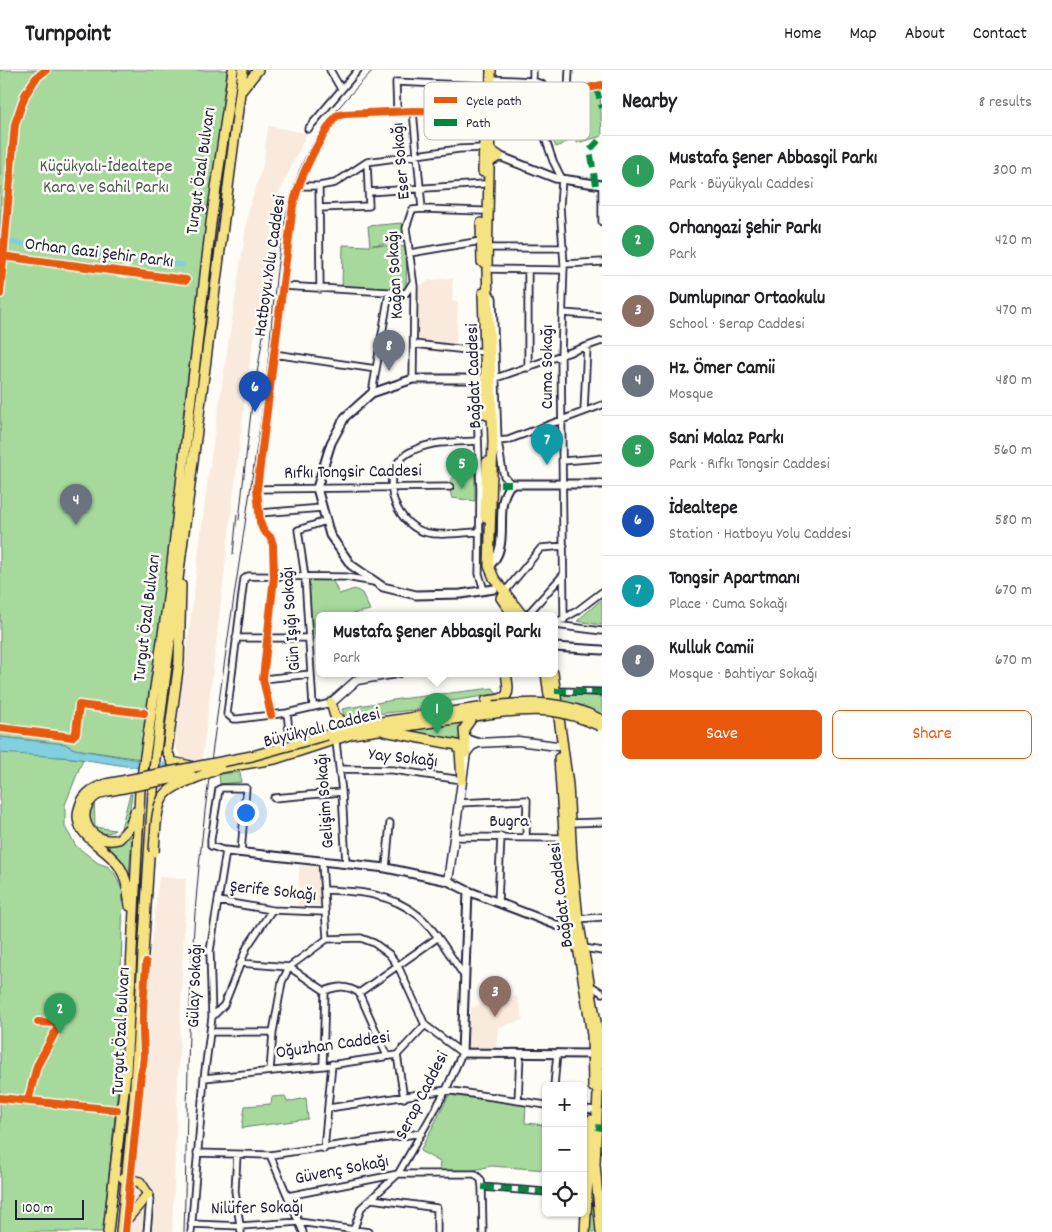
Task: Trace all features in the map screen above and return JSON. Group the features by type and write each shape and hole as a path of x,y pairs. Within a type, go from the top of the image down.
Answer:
{"main road":[{"name":"Turgut Özal Bulvarı","path":"122,1229 154,772 150,759 215,195 233,70"},
{"name":"Turgut Özal Bulvarı","path":"108,1232 126,1072 140,790 144,772 150,759 180,554 243,70"},
{"path":"240,93 258,70"},
{"name":"Bağdat Caddesi","path":"486,70 489,79"},
{"name":"Bağdat Caddesi","path":"486,140 482,211 492,489 489,566"},
{"path":"486,148 499,156 489,162"},
{"name":"Bağdat Caddesi","path":"486,148 489,162 484,244 488,291 484,352 488,379 486,574 494,589 511,612"},
{"path":"180,554 182,608 176,685 167,755 177,764 196,766"},
{"path":"489,566 494,578 520,612"},
{"path":"350,727 340,722 335,716 331,704 357,680 375,677"},
{"path":"425,715 452,705 503,699 509,689 507,677"},
{"name":"Bağdat Caddesi","path":"547,677 557,746 564,838 594,1054 587,1172"},
{"name":"Bağdat Caddesi","path":"553,677 568,784 578,919 577,931 584,948 600,1056 591,1109 601,1232"},
{"name":"Büyükyalı Caddesi","path":"107,788 196,766 328,738 474,716 494,709"},
{"name":"Büyükyalı Caddesi","path":"107,788 275,758 328,738 350,727 425,715 494,709 546,709 601,726"},
{"path":"448,881 466,753 466,725 474,716"},
{"path":"376,730 457,745 460,751 462,780"},
{"path":"466,739 478,743 518,741 557,746"},
{"path":"466,753 472,746 478,743"},
{"path":"142,951 150,898 158,805 162,797 176,785 220,768"},
{"path":"107,788 92,798 86,808 85,818 92,832 103,840 120,839 130,827 140,790"},
{"path":"107,788 93,790 83,799 79,811 79,822 87,837 110,855 121,868 127,882 133,926"},
{"path":"113,1187 116,1179 127,1178 140,1182 146,1188 148,1194 122,1229"},
{"path":"587,1197 598,1200"},
{"name":"Bağdat Caddesi","path":"585,1217 585,1232"}],"street":[{"path":"330,70 341,88"},
{"path":"308,129 358,70"},
{"path":"397,112 396,82 489,79 533,82 533,70"},
{"name":"Eser Sokağı","path":"413,110 422,210 482,211"},
{"name":"Hatboyu Yolu Caddesi","path":"271,715 263,679 274,578 273,545 271,538 263,530 257,489 288,235 298,186 319,139 336,116 424,110"},
{"path":"546,140 553,161 562,179"},
{"path":"298,186 319,186 335,183 366,162 486,148"},
{"path":"499,156 562,179 602,185 602,222"},
{"path":"320,208 369,206 366,162"},
{"name":"Cuma Sokağı","path":"562,179 560,206 564,248 561,357 564,620"},
{"path":"369,192 483,184"},
{"path":"319,186 320,288"},
{"name":"Kağan Sokağı","path":"413,379 414,282 406,228 412,210 422,210"},
{"path":"410,253 484,244 564,248"},
{"path":"487,269 528,270 602,262"},
{"path":"528,270 528,368"},
{"path":"282,286 406,293 414,282"},
{"path":"484,590 480,574 478,442 488,379 493,298 488,291"},
{"path":"372,393 389,293"},
{"path":"563,313 602,316"},
{"path":"494,589 461,594 416,595 384,587 351,565 330,535 317,488 330,443 345,417 372,393 413,379 488,379 561,357 602,341"},
{"path":"414,344 484,352"},
{"path":"584,411 587,347"},
{"path":"274,354 376,368"},
{"path":"488,379 502,467 504,476 511,484 602,484"},
{"path":"498,441 508,440 563,421 602,405"},
{"path":"478,442 432,444 411,450 398,464 392,476 391,488 394,503 406,520 420,530 436,533 480,532"},
{"path":"562,461 602,458"},
{"path":"489,566 499,553 501,503 511,484"},
{"name":"Rıfkı Tongsir Caddesi","path":"257,489 450,487"},
{"path":"260,513 322,508"},
{"name":"Gün Işığı Sokağı","path":"313,706 305,577 298,530 326,521"},
{"path":"504,593 541,548 564,546"},
{"path":"530,612 564,575"},
{"path":"331,704 313,706 287,713 233,719 227,714 244,579 248,576 274,578 346,577 376,582"},
{"path":"558,622 602,592"},
{"path":"558,625 602,631"},
{"path":"236,638 309,638"},
{"path":"558,647 602,650"},
{"path":"263,679 311,674"},
{"path":"555,691 602,692"},
{"path":"287,713 290,740"},
{"name":"Gelişim Sokağı","path":"339,737 336,742 342,792 346,864"},
{"name":"Yay Sokağı","path":"340,769 393,770 462,780"},
{"path":"241,853 246,788 219,789 211,846 241,853 386,868 448,881 468,892 577,931"},
{"path":"274,798 342,792"},
{"path":"458,803 527,800 526,836"},
{"path":"570,823 602,822"},
{"path":"386,868 390,823"},
{"path":"498,902 501,836"},
{"name":"Bugra","path":"455,837 526,836 564,838"},
{"name":"Gülay Sokağı","path":"191,1232 204,1078 212,1017 209,963 226,851"},
{"path":"322,862 327,939"},
{"path":"324,890 362,891 386,898 419,916 466,978"},
{"name":"Serap Caddesi","path":"353,1231 360,1208 398,1174 446,1090 462,1053 468,892"},
{"name":"Şerife Sokağı","path":"218,901 272,910 324,912"},
{"path":"212,1017 224,1005 247,947 272,910"},
{"path":"578,919 602,916"},
{"path":"270,1071 272,1032 282,982 289,967 327,939 361,938 389,954 398,966 425,1025 462,1053 594,1054"},
{"path":"359,994 437,938"},
{"path":"584,948 602,951"},
{"path":"240,963 289,967 325,991 345,986 359,994 387,1056"},
{"path":"590,985 602,993"},
{"path":"323,1066 325,991"},
{"name":"Oğuzhan Caddesi","path":"204,1078 323,1066 397,1054 425,1025"},
{"path":"210,1032 272,1032"},
{"path":"554,1082 557,1053"},
{"path":"397,1054 404,1098"},
{"path":"518,1101 520,1054"},
{"path":"324,1149 332,1064"},
{"path":"329,1108 404,1098 446,1090 542,1104"},
{"path":"197,1153 270,1155 324,1149 422,1133"},
{"path":"237,1155 235,1192 241,1229"},
{"path":"270,1155 303,1232"},
{"name":"Güvenç Sokağı","path":"288,1196 398,1174 475,1174 481,1180 482,1187"},
{"path":"482,1232 482,1187 542,1192"},
{"path":"148,1194 150,1199 148,1232"},
{"path":"372,1199 437,1208 437,1232"},
{"path":"139,1207 145,1208 148,1218"},
{"name":"Nilüfer Sokağı","path":"191,1224 241,1229 299,1222 369,1232"}],"shaded area":[{"path":"268,126 307,133 279,193 248,373 202,761 186,760 178,753 175,744 208,477 249,208 263,165"},
{"path":"453,278 452,301 458,301 456,344 416,341 417,287 430,280"},
{"path":"299,866 320,867 320,905 298,906"},
{"path":"159,877 186,879 172,1232 127,1232 142,1073 147,1061 148,1036 145,1032 150,956"},
{"path":"517,996 523,1020 498,1027 496,1050 467,1050 471,1007"}],"green space":[{"name":"Küçükyalı-İdealtepe Kara ve Sahil Parkı","path":"0,70 227,70 184,406 167,581 141,759 74,749 65,744 0,737"},
{"path":"600,90 602,136 590,139 590,91"},
{"path":"553,140 571,140 556,147"},
{"path":"576,140 588,140 577,143"},
{"path":"402,223 404,242 372,245 407,247 406,291 342,289 343,245 370,246 368,226"},
{"path":"457,470 475,470 475,501 452,498 448,485"},
{"path":"308,579 332,579 339,594 355,589 362,593 370,610 361,612 316,612 316,636 311,633"},
{"path":"602,599 602,625 577,621"},
{"path":"493,688 497,694 445,702 424,709 345,719 342,709 399,699"},
{"path":"560,693 602,697 602,716 560,701"},
{"path":"461,722 459,730 463,743 388,730"},
{"path":"0,753 83,759 65,805 65,827 76,846 98,863 109,867 115,874 123,892 118,1087 103,1232 0,1232"},
{"path":"240,772 241,782 220,784 219,774"},
{"path":"130,794 132,794 128,821 120,832"},
{"path":"94,801 95,827 115,830 102,833 92,826 89,820 89,813"},
{"path":"132,836 129,875 119,858 98,841 118,843"},
{"path":"449,1095 526,1105 525,1123 542,1125 542,1170 491,1166 470,1171 439,1172 440,1162 420,1151"},
{"path":"285,1096 287,1102 306,1098 308,1119 242,1128 245,1106 271,1104 272,1097"},
{"path":"591,1202 596,1202 599,1232 589,1232"}],"water":[{"path":"0,737 65,744 74,749 139,760 138,768 74,758 0,753"}],"waterway":[{"path":"0,241 182,265"},
{"path":"138,764 175,765"}],"railway":[{"path":"184,1232 190,1003 199,866 219,701 262,412 281,243 293,189 306,156 331,117 373,70"},
{"path":"263,316 270,271"},
{"path":"239,520 251,412 267,310"},
{"path":"233,554 237,514"}],"marked path":[{"path":"596,87 602,108"},
{"path":"596,185 590,150 602,137"},
{"path":"500,484 511,484"},
{"path":"555,691 602,692"},
{"path":"596,1127 602,1128"},
{"path":"482,1187 542,1192"}],"cycle path":[{"path":"0,294 15,124 25,95 36,78 46,70"},
{"path":"590,88 602,85"},
{"path":"271,715 263,679 274,577 273,545 271,538 263,530 260,522 257,489 293,205 305,169 336,116 344,114 424,111"},
{"name":"Orhan Gazi Şehir Parkı","path":"9,257 186,280"},
{"path":"0,728 72,737 76,733 79,705 144,713"},
{"path":"125,1232 144,1052 143,1013 146,963"},
{"path":"28,1101 37,1066 60,1023 38,1022"},
{"path":"0,1098 117,1110"}],"place":[{"name":"Kulluk Camii","path":"389,371"},
{"name":"İdealtepe","path":"255,412"},
{"name":"Tongsir Apartmanı","path":"547,465"},
{"name":"Sani Malaz Parkı","path":"462,489"},
{"name":"Hz. Ömer Camii","path":"76,525"},
{"name":"Mustafa Şener Abbasgil Parkı","path":"437,734"},
{"name":"Dumlupınar Ortaokulu","path":"495,1017"},
{"name":"Orhangazi Şehir Parkı","path":"60,1034"}]}
